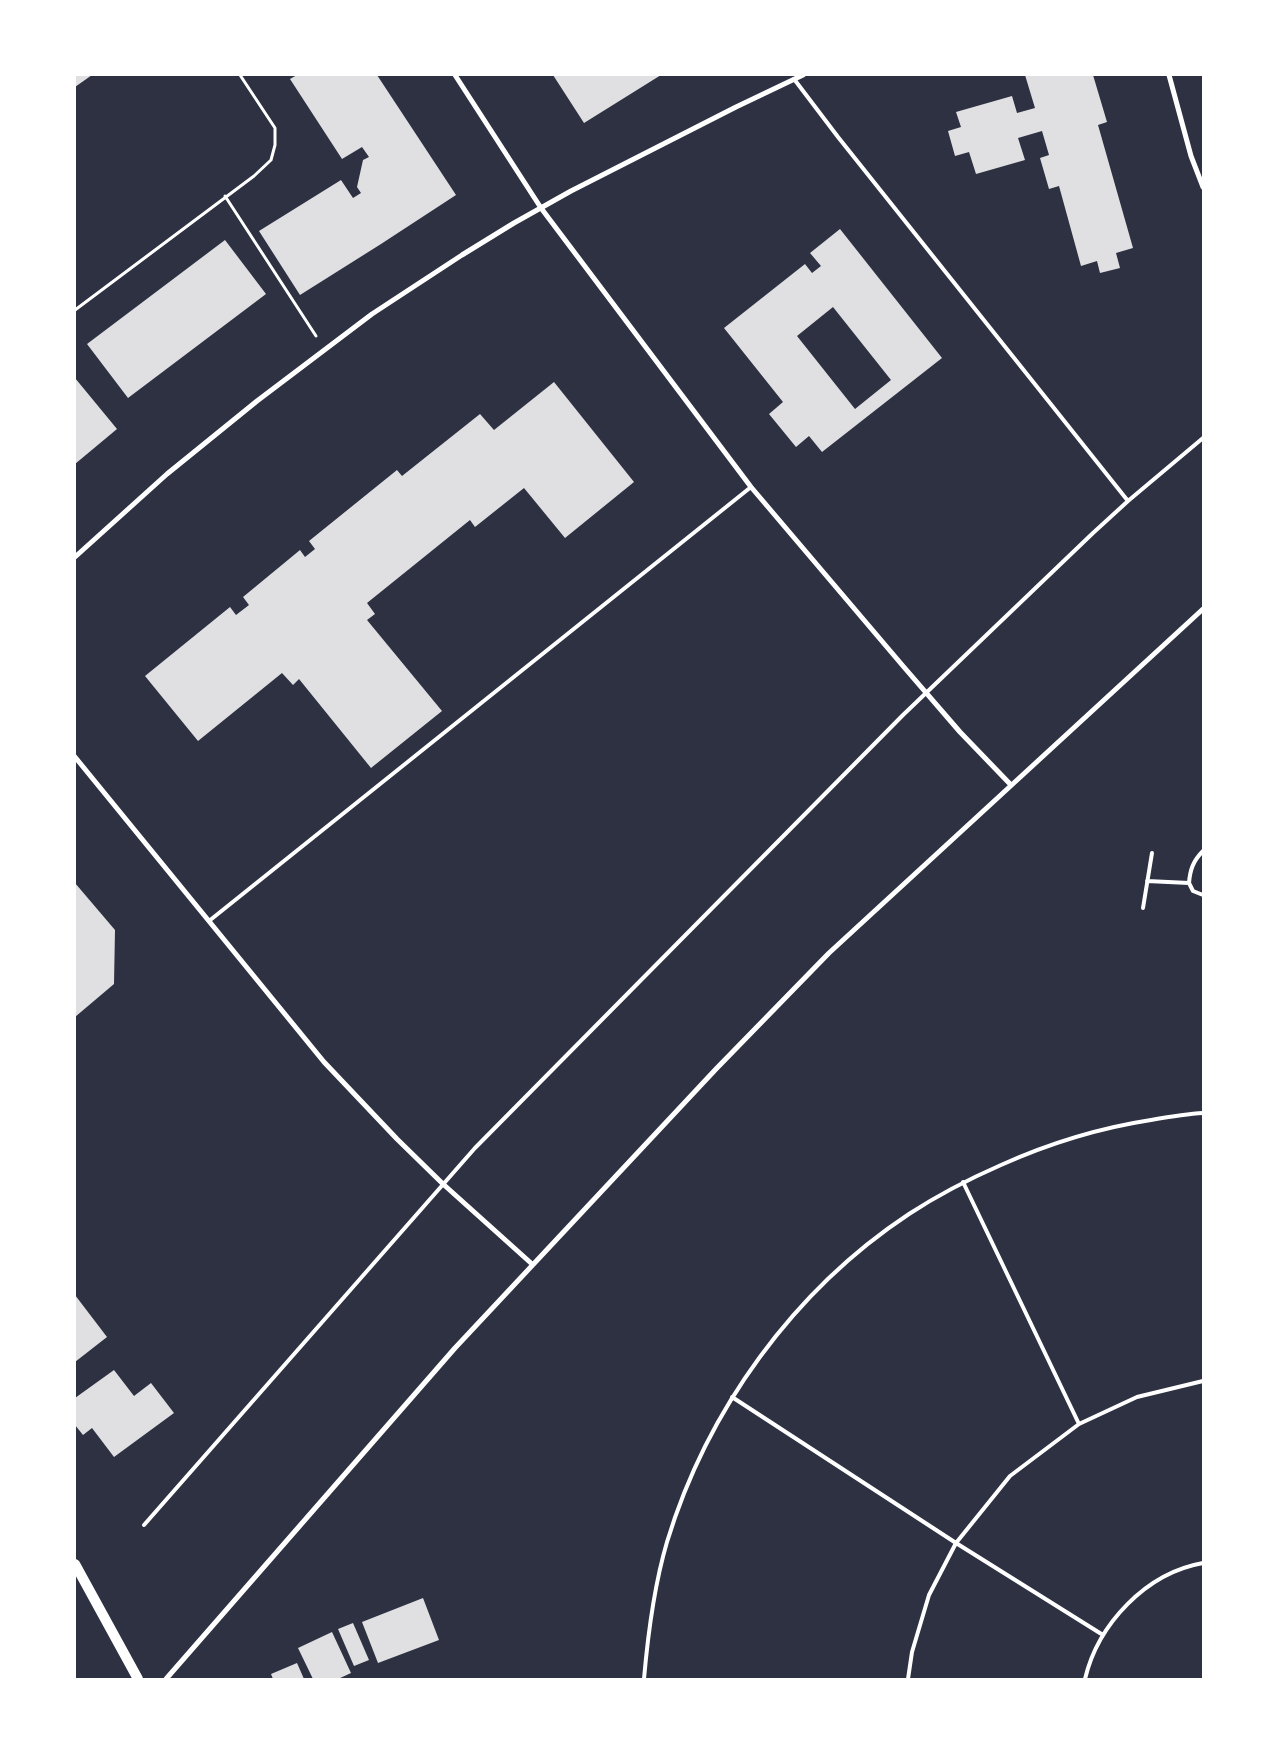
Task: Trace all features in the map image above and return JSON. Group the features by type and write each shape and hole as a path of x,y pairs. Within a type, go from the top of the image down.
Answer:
{"main road":[{"path":"75,1564 138,1679"}],"street":[{"path":"454,75 541,208 751,487 926,693 1010,785"},
{"path":"75,557 167,474 324,349 372,314 462,255 571,191 803,75"},
{"path":"1169,75 1191,156 1203,187"},
{"path":"166,1679 391,1420 532,1264 716,1069 829,953 1203,609"},
{"path":"75,757 324,1062 396,1139 532,1264"}],"lane":[{"path":"794,78 838,137 1128,501"},
{"path":"144,1525 489,1134 902,714 1128,501 1203,438"},
{"path":"209,921 751,487"},
{"path":"1203,852 1195,859 1190,872 1189,883 1193,891 1203,895"},
{"path":"1143,908 1152,853"},
{"path":"1147,881 1189,883"},
{"path":"644,1679 649,1619 667,1542 695,1468 732,1397 769,1345 811,1296 857,1253 908,1214 963,1182 1036,1149 1111,1126 1203,1113"},
{"path":"963,1182 1079,1424"},
{"path":"908,1679 912,1652 929,1595 956,1543 1010,1476 1079,1424 1137,1397 1203,1381"},
{"path":"732,1397 956,1543 1102,1635"},
{"path":"1086,1679 1088,1665 1102,1635 1120,1611 1142,1591 1167,1575 1203,1563"}],"path":[{"path":"75,310 254,176 271,160 275,145 275,128 240,75"},
{"path":"225,196 324,349"}],"building":[{"path":"75,75 92,75 75,87"},
{"path":"297,75 377,75 456,195 300,295 259,231 341,180 353,198 361,193 357,187 363,160 369,157 362,147 342,159 290,79"},
{"path":"553,75 661,75 584,123"},
{"path":"1025,75 1093,75 1107,122 1098,125 1133,248 1116,253 1120,268 1100,273 1097,261 1081,266 1059,186 1049,189 1040,158 1049,155 1042,131 1018,138 1025,160 976,174 969,152 955,156 948,131 961,127 956,112 1012,96 1017,113 1035,108"},
{"path":"840,229 942,358 822,452 809,436 796,447 769,414 783,402 724,328 805,264 812,273 821,266 810,253","holes":["833,307 891,380 855,409 797,336"]},
{"path":"225,240 266,294 128,398 87,344"},
{"path":"75,378 117,429 75,464"},
{"path":"554,382 634,482 565,538 524,488 475,527 470,520 367,603 375,614 367,620 442,711 371,768 299,679 293,685 282,673 198,741 145,676 230,607 236,615 249,605 243,597 300,550 305,557 315,549 309,541 397,470 402,476 480,414 494,430"},
{"path":"75,883 115,930 114,984 75,1017"},
{"path":"75,1295 107,1337 75,1362"},
{"path":"114,1370 134,1396 151,1383 174,1413 114,1457 92,1428 83,1435 75,1425 75,1398"},
{"path":"423,1598 439,1640 378,1663 362,1622"},
{"path":"353,1623 369,1660 354,1666 338,1629"},
{"path":"332,1632 351,1673 338,1679 313,1679 298,1648"},
{"path":"297,1663 304,1679 273,1679 271,1674"}]}
